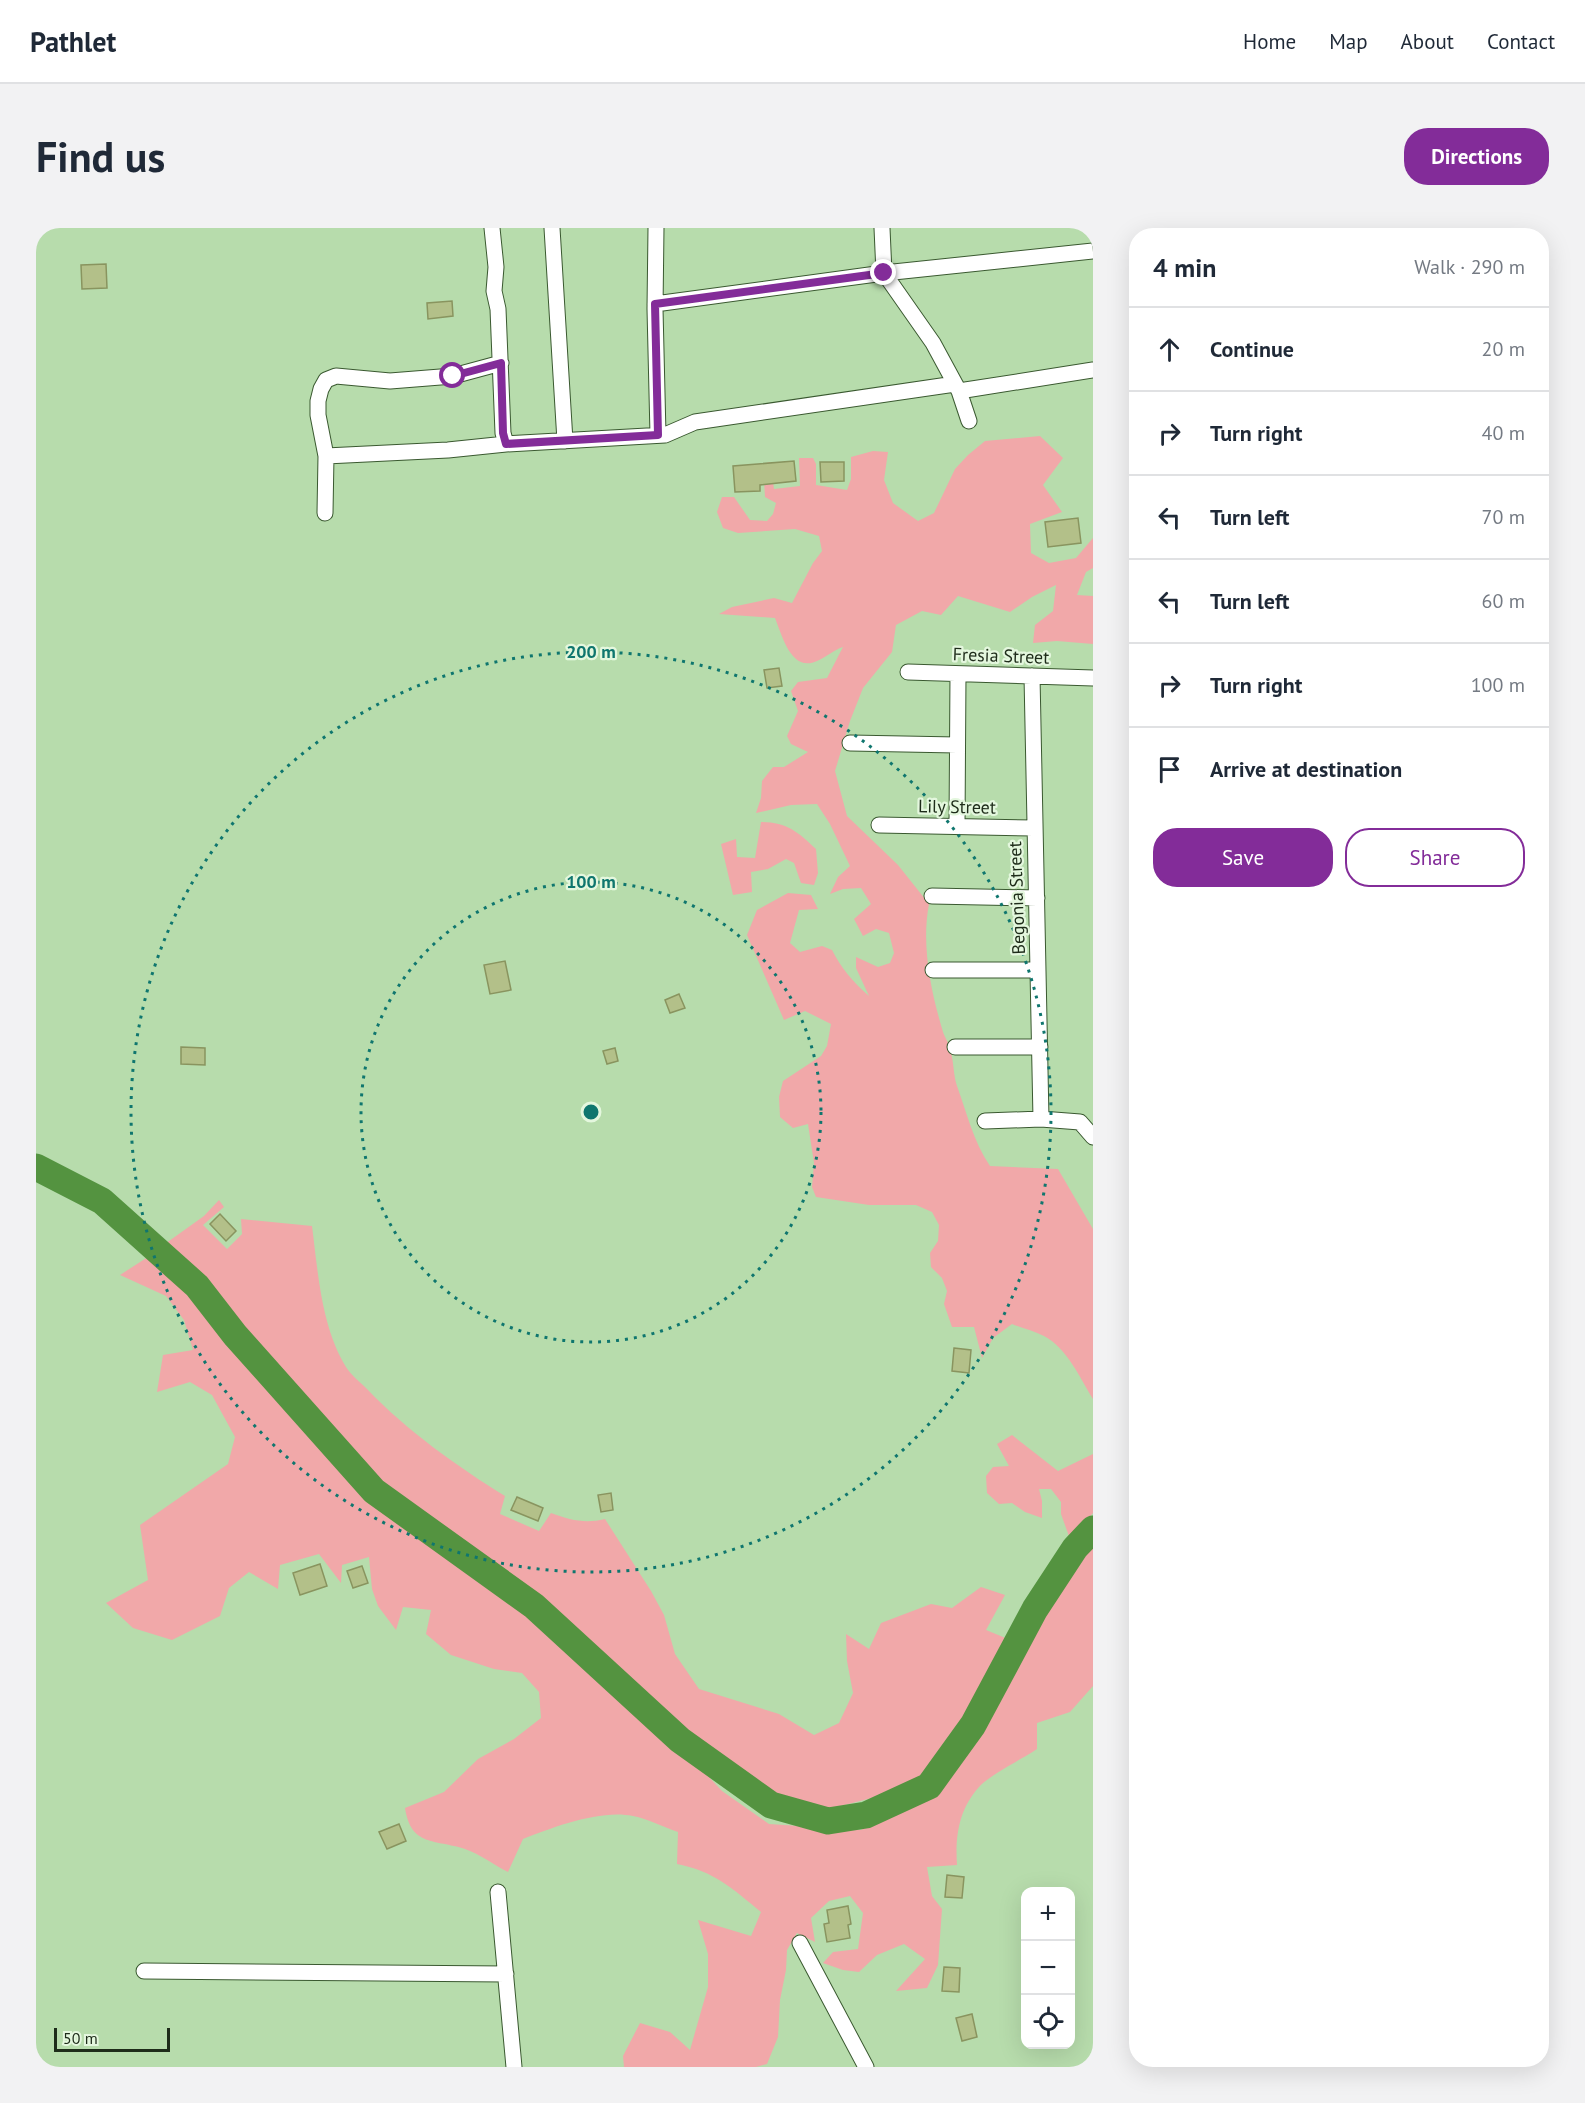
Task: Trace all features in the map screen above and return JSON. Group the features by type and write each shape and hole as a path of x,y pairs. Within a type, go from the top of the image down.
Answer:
{"street":[{"path":"492,228 496,267 494,291 498,309 503,433 506,444"},
{"path":"552,228 565,441"},
{"path":"656,228 658,435"},
{"path":"882,228 884,273 933,343 957,387 969,421"},
{"path":"655,304 884,273 1093,251"},
{"path":"325,513 326,456 318,415 321,389 327,380 336,376 390,381 453,376 501,363"},
{"path":"326,456 664,435 695,422 1093,370"},
{"name":"Fresia Street","path":"908,672 1093,678"},
{"path":"957,826 958,674"},
{"name":"Begonia Street","path":"1032,676 1041,1119"},
{"path":"850,743 957,745"},
{"name":"Lily Street","path":"879,825 1034,828"},
{"path":"932,896 1037,898"},
{"path":"933,970 1038,970"},
{"path":"955,1047 1040,1047"},
{"path":"985,1121 1041,1119 1080,1122 1093,1137"},
{"path":"498,1892 514,2067"},
{"path":"800,1943 866,2067"},
{"path":"144,1971 506,1974"}],"shaded area":[{"path":"1040,436 1063,458 1043,485 1062,512 1030,524 1031,553 1049,563 1076,558 1093,538 1093,568 1086,572 1077,595 1093,596 1093,644 1057,641 1033,643 1035,625 1053,611 1056,585 1010,612 958,596 941,615 922,611 896,625 892,652 863,688 835,771 847,816 898,865 929,904 926,936 935,1001 949,1045 957,1086 984,1156 990,1166 1058,1169 1093,1229 1093,1399 1060,1348 1044,1336 1012,1324 993,1338 982,1358 974,1327 952,1327 944,1304 947,1291 942,1278 931,1267 930,1253 938,1241 939,1225 932,1212 916,1205 869,1205 816,1197 812,1187 814,1163 808,1124 793,1128 780,1117 779,1097 783,1081 821,1056 827,1046 831,1024 805,1011 784,1020 747,935 757,910 788,893 811,895 818,909 799,910 790,943 800,952 822,946 832,950 839,963 869,996 856,968 856,957 878,967 890,963 894,953 889,933 876,929 863,936 854,919 871,904 861,888 843,889 830,894 838,877 850,866 830,824 817,804 791,805 756,813 761,798 762,781 773,767 784,767 808,752 791,744 787,736 798,711 791,691 798,682 827,678 843,647 817,661 800,662 789,650 775,618 719,614 732,607 774,598 792,603 822,551 819,536 795,529 738,533 723,528 717,512 722,497 734,497 750,520 767,521 773,514 776,503 765,497 763,464 770,462 774,489 800,486 799,458 813,458 816,464 816,485 847,490 851,479 851,457 873,451 888,452 884,480 893,503 918,521 934,513 955,469 985,441"},
{"path":"761,822 770,822 792,829 816,849 818,873 814,885 801,883 794,863 786,859 768,869 751,872 752,892 733,895 721,844 736,839 737,857 755,858"},
{"path":"219,1200 224,1207 203,1225 227,1249 242,1234 241,1219 312,1226 326,1316 331,1334 346,1367 383,1405 416,1433 469,1473 505,1496 500,1514 539,1531 551,1513 578,1520 605,1519 651,1591 664,1615 675,1654 699,1689 779,1714 814,1735 839,1723 853,1693 847,1661 846,1634 869,1649 881,1623 931,1604 952,1608 981,1587 1005,1595 986,1630 1008,1639 973,1713 933,1768 899,1791 821,1811 777,1800 683,1731 581,1636 523,1587 370,1476 228,1313 162,1246 204,1216"},
{"path":"154,1253 180,1275 239,1346 369,1493 442,1544 541,1619 680,1746 722,1791 769,1824 861,1830 880,1817 919,1803 942,1782 969,1748 1040,1618 1078,1556 1093,1540 1093,1686 1070,1712 1037,1723 1037,1749 990,1778 972,1795 960,1823 957,1865 927,1867 932,1896 942,1909 938,1965 927,1988 896,1991 925,1959 904,1944 877,1955 859,1972 843,1970 823,1963 833,1952 858,1949 863,1913 850,1896 829,1901 811,1918 815,1942 797,1933 787,1950 780,2000 778,2037 767,2064 756,2067 624,2067 623,2056 640,2023 670,2032 690,2050 708,1987 708,1954 698,1920 751,1936 761,1912 712,1876 677,1864 678,1832 633,1816 620,1814 592,1817 523,1839 508,1872 471,1851 426,1839 413,1829 408,1821 405,1808 444,1792 478,1759 514,1739 541,1718 539,1692 522,1673 494,1669 451,1655 426,1634 431,1610 403,1607 396,1630 378,1606 372,1589 369,1557 342,1565 341,1583 319,1554 280,1565 278,1589 249,1572 229,1588 220,1616 172,1640 133,1628 106,1603 148,1580 140,1525 228,1464 235,1437 212,1395 190,1382 157,1392 163,1355 193,1350 184,1320 166,1296 120,1275"},
{"path":"1012,1435 1058,1471 1093,1454 1093,1513 1070,1539 1061,1514 1061,1502 1051,1489 1039,1489 1042,1518 1025,1512 1012,1503 999,1504 987,1493 986,1476 993,1467 1009,1466 997,1444"}],"building":[{"path":"106,264 107,288 82,289 81,265"},
{"path":"452,301 453,316 428,319 427,303"},
{"path":"794,461 796,481 760,485 760,491 735,492 733,466"},
{"path":"820,462 844,462 844,481 821,482"},
{"path":"1078,518 1081,543 1048,547 1045,522"},
{"path":"779,668 782,686 767,688 764,670"},
{"path":"505,961 511,990 490,994 484,965"},
{"path":"679,994 685,1008 670,1013 665,1000"},
{"path":"181,1047 205,1048 205,1065 181,1064"},
{"path":"615,1048 618,1061 607,1064 603,1051"},
{"path":"220,1214 236,1231 226,1241 210,1224"},
{"path":"954,1348 971,1350 969,1373 952,1371"},
{"path":"611,1493 613,1510 601,1512 598,1495"},
{"path":"517,1497 543,1508 538,1521 511,1510"},
{"path":"320,1564 327,1586 300,1595 293,1573"},
{"path":"362,1566 368,1583 353,1588 347,1571"},
{"path":"399,1824 406,1841 387,1849 379,1832"},
{"path":"947,1875 964,1877 962,1898 945,1897"},
{"path":"848,1906 851,1924 848,1925 850,1938 827,1942 824,1924 829,1923 827,1910"},
{"path":"944,1967 960,1968 959,1992 942,1991"},
{"path":"972,2014 977,2037 962,2041 956,2018"}],"waterway":[{"path":"36,1167 102,1201 197,1286 235,1335 374,1491 534,1606 680,1740 771,1805 828,1821 866,1815 929,1786 973,1725 1035,1609 1075,1548 1093,1529"}],"route":[{"path":"453,376 501,363 503,433 506,444 658,435 655,304 884,273"}]}
